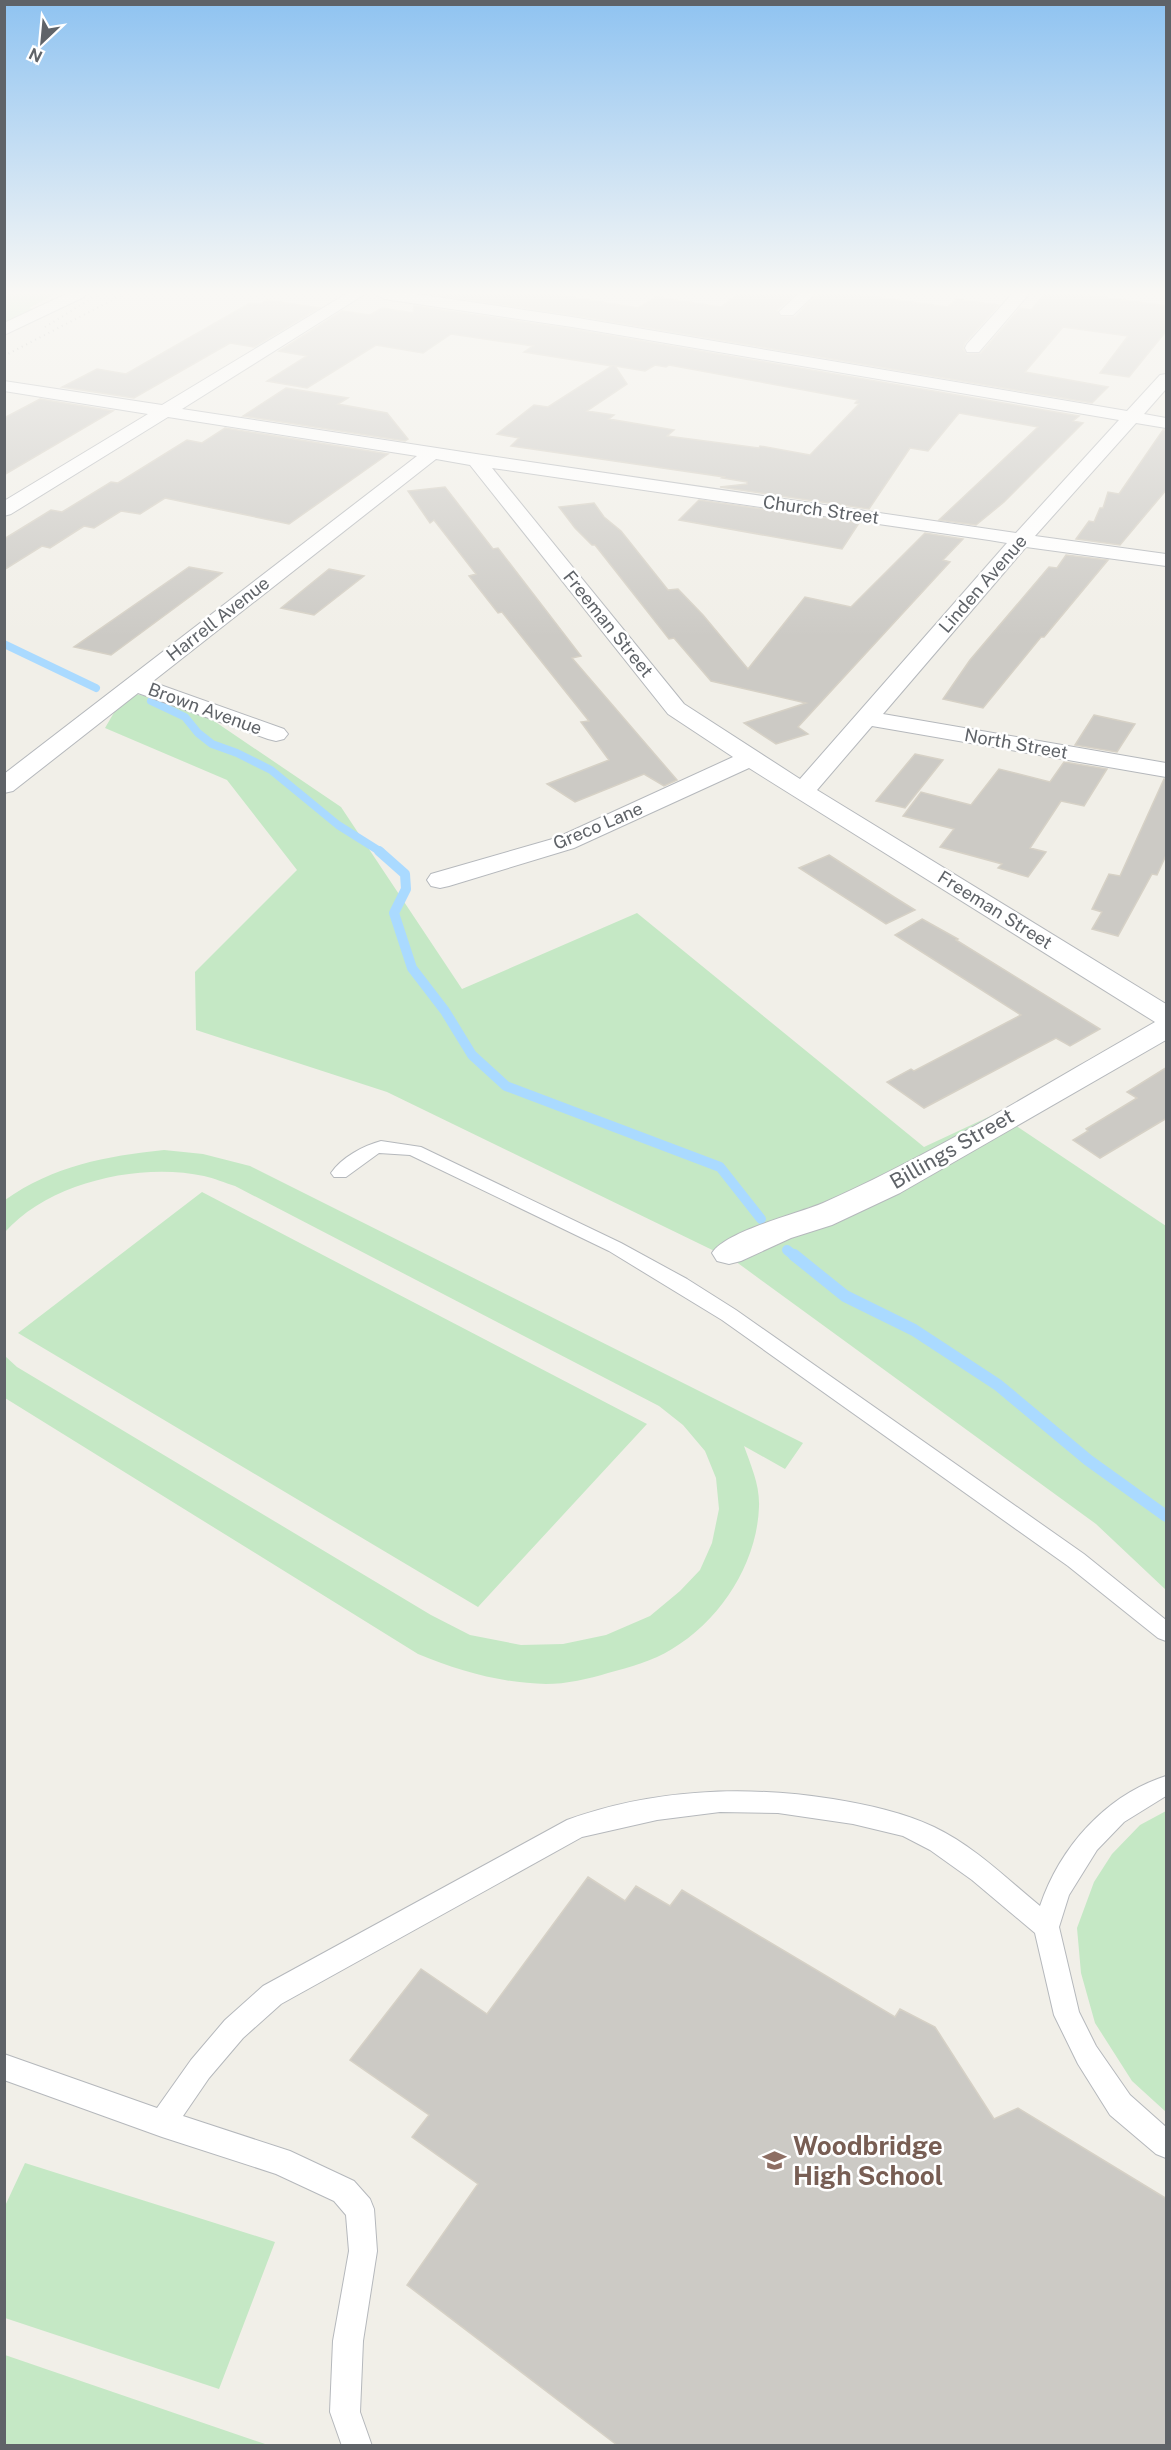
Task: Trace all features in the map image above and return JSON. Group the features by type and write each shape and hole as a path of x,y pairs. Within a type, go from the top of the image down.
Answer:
{"street":[{"path":"148,408 476,460"},
{"path":"4,510 169,408"},
{"path":"1070,408 1167,423"},
{"name":"Linden Avenue","path":"802,792 1021,540 1141,408"},
{"name":"Harrell Avenue","path":"7,781 433,453"},
{"name":"Church Street","path":"476,460 1167,560"},
{"name":"Freeman Street","path":"476,460 676,709 802,792 1167,1016"},
{"name":"Brown Avenue","path":"135,684 276,734"},
{"name":"North Street","path":"866,718 1167,770"},
{"name":"Greco Lane","path":"440,880 565,843 750,758"},
{"name":"Billings Street","path":"729,1253 779,1230 820,1217 888,1186 1167,1028"}],"lane":[{"path":"340,1173 373,1147 391,1145 415,1152 615,1247 729,1315 1076,1560 1167,1632"},
{"path":"1167,1786 1151,1791 1116,1814 1088,1842 1058,1890 1046,1927 1067,2015 1087,2055 1120,2105 1167,2144"},
{"path":"162,2123 200,2069 234,2029 272,1995 576,1828 610,1818 698,1804 743,1801 812,1806 880,1817 938,1841 1046,1927"},
{"path":"4,2067 162,2123 280,2161 344,2192 360,2209 363,2251 348,2341 345,2412 357,2445"}],"green space":[{"path":"126,692 192,706 341,807 462,989 637,913 924,1147 997,1113 1166,1226 1166,1590 1096,1524 735,1261 387,1092 196,1030 195,972 297,870 227,780 105,728"},
{"path":"164,1150 203,1154 250,1166 803,1443 785,1469 744,1446 758,1491 757,1528 744,1569 721,1606 690,1637 665,1653 641,1663 593,1677 546,1684 497,1679 465,1671 418,1654 5,1398 5,1356 17,1367 431,1615 470,1635 521,1645 563,1644 606,1635 650,1616 680,1591 700,1570 712,1543 719,1509 716,1478 705,1451 683,1425 659,1406 235,1186 208,1177 179,1172 125,1174 97,1180 46,1200 5,1232 5,1200 23,1188 81,1164"},
{"path":"202,1192 647,1424 478,1607 18,1333"},
{"path":"1166,1811 1166,2112 1132,2081 1095,2023 1081,1973 1077,1928 1094,1882 1112,1854 1140,1825"},
{"path":"25,2163 275,2242 219,2389 5,2318 5,2206"},
{"path":"5,2355 268,2445 5,2445"}],"building":[{"path":"22,408 97,408 113,411 4,475 4,418"},
{"path":"255,408 362,408 387,413 408,439 405,441 243,416"},
{"path":"530,408 591,408 587,411 614,415 609,419 674,430 667,436 759,448 760,446 810,455 855,408 1034,408 1079,416 1073,421 1083,423 1004,502 976,525 939,520 1038,427 959,413 928,451 910,448 869,509 720,487 747,484 747,482 722,478 724,477 511,446 519,438 497,434"},
{"path":"225,428 388,454 289,524 165,498 140,514 121,511 94,528 84,526 50,548 42,546 4,570 4,539 51,510 62,512 111,482 118,483 187,440 202,443"},
{"path":"1163,430 1167,430 1167,489 1120,545 1076,539 1089,521 1094,522 1100,508 1103,508 1108,492 1119,494"},
{"path":"445,487 493,549 498,548 581,656 572,658 677,780 664,786 644,774 575,802 547,784 609,760 581,722 589,721 502,612 498,613 469,576 476,574 434,520 430,523 408,491"},
{"path":"699,500 859,523 842,549 679,520"},
{"path":"594,503 604,517 621,531 668,590 678,589 748,669 805,597 851,607 925,533 963,539 943,560 950,562 798,727 808,734 776,744 744,723 806,703 711,681 674,638 669,639 595,545 592,545 575,528 559,507"},
{"path":"1066,555 1108,560 983,708 943,699 970,660 1049,567 1057,568"},
{"path":"189,567 222,573 111,655 74,647"},
{"path":"329,569 364,576 314,615 281,608"},
{"path":"1094,715 1135,724 1117,752 1075,745"},
{"path":"915,754 943,760 905,808 876,801"},
{"path":"1064,762 1107,769 1084,806 1061,801 1030,848 1046,852 1028,877 998,868 1002,864 940,847 954,829 903,816 921,792 971,805 999,769 1050,782"},
{"path":"1164,779 1167,779 1167,853 1157,875 1152,874 1118,936 1092,929 1102,912 1092,909 1109,874 1120,876"},
{"path":"829,855 915,910 886,924 799,868"},
{"path":"922,919 958,939 956,940 1100,1029 1070,1046 1056,1038 924,1108 887,1082 911,1069 914,1071 1021,1015 895,935"},
{"path":"1167,1067 1167,1118 1100,1158 1073,1140 1088,1131 1086,1129 1137,1098 1127,1092"},
{"name":"Woodbridge High School","path":"588,1877 625,1901 636,1886 670,1906 682,1890 895,2017 900,2009 935,2027 994,2119 1018,2108 1167,2199 1167,2445 617,2445 407,2285 478,2184 412,2137 429,2115 350,2060 421,1969 487,2014"}],"waterway":[{"path":"4,644 96,688"},
{"path":"151,701 185,717 198,733 212,744 237,753 271,770 338,825 381,852"},
{"path":"379,851 405,874 406,889 394,913 412,968 445,1011 472,1055 506,1086 720,1167 761,1219"},
{"path":"787,1250 796,1257"},
{"path":"794,1255 845,1296 914,1330 998,1385 1088,1460 1166,1516"}],"place":[{"name":"Woodbridge High School","path":"775,2161"}]}
